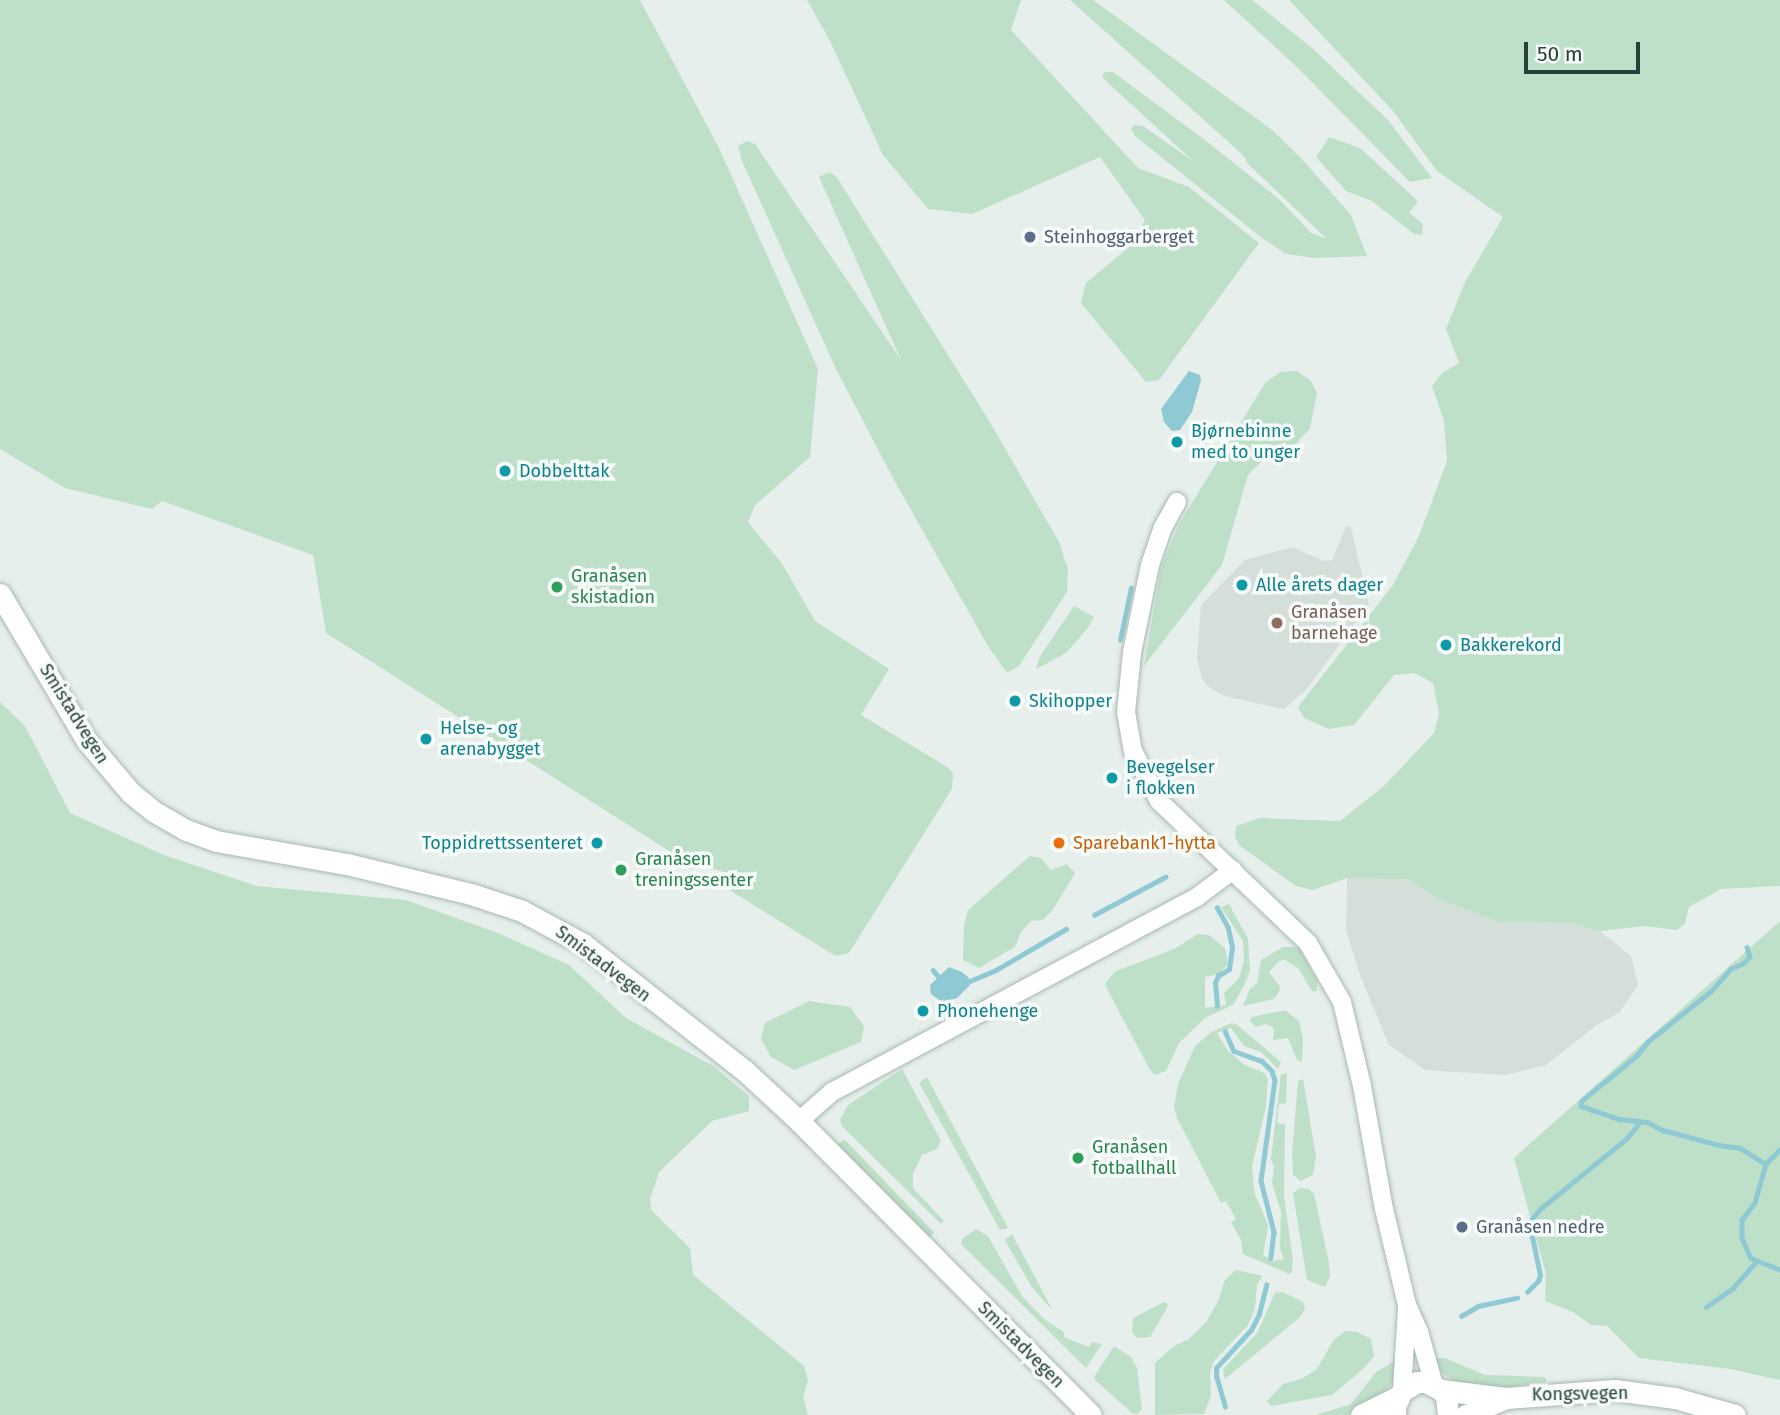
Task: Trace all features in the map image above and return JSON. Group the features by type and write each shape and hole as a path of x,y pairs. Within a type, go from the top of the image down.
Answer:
{"street":[{"path":"1177,502 1163,527 1147,574 1128,683 1128,729 1144,778 1159,801 1308,943 1342,1002 1362,1086 1384,1209 1407,1305 1437,1387 1449,1405 1448,1415"},
{"name":"Smistadvegen","path":"0,594 99,757 131,793 167,820 216,841 414,879 522,911 583,944 745,1071 799,1121 1091,1415"},
{"path":"799,1121 832,1092 1197,897 1233,870"},
{"path":"1398,1401 1407,1305"},
{"name":"Kongsvegen","path":"1361,1415 1398,1401 1417,1382 1506,1398 1615,1390 1675,1398 1735,1415"},
{"name":"Kongsvegen","path":"1466,1415 1506,1398"}],"shaded area":[{"name":"Granåsen barnehage","path":"1346,526 1351,528 1369,605 1306,690 1284,709 1224,696 1207,686 1202,679 1197,659 1201,605 1245,560 1292,547 1324,561 1332,560"},
{"path":"1376,876 1407,879 1437,898 1498,922 1572,923 1600,931 1631,956 1638,985 1619,1013 1597,1025 1546,1065 1506,1075 1425,1070 1389,1045 1361,978 1346,931 1347,878"}],"green space":[{"path":"0,0 640,0 719,148 818,369 810,457 755,505 748,522 783,565 815,621 889,669 861,715 949,768 953,774 952,789 849,953 836,956 829,952 731,891 727,881 731,874 685,861 326,633 313,555 162,501 152,509 65,488 0,449"},
{"path":"807,0 1021,0 1011,30 1138,168 1189,187 1259,243 1159,380 1146,382 1081,303 1086,283 1135,242 1145,220 1100,157 972,214 928,209 883,155 830,41"},
{"path":"1070,0 1093,0 1271,129 1301,158 1351,215 1367,256 1314,258 1286,254 1262,238 1135,136 1131,128 1134,125 1143,126 1193,161 1106,81 1102,76 1105,72 1113,72 1205,140 1280,200 1311,233 1327,239 1248,164 1243,155"},
{"path":"1224,0 1252,0 1312,48 1388,120 1432,178 1410,182 1298,68"},
{"path":"1289,0 1780,0 1780,886 1721,889 1689,907 1685,923 1677,930 1644,926 1600,931 1572,923 1498,922 1437,898 1407,879 1347,878 1313,890 1296,886 1240,846 1235,837 1236,826 1260,818 1340,821 1384,786 1434,733 1439,714 1433,683 1414,673 1394,675 1354,725 1329,729 1304,718 1298,707 1393,585 1419,536 1447,461 1444,421 1432,386 1442,373 1459,363 1446,329 1465,282 1503,217 1437,171 1393,111"},
{"path":"1329,137 1360,148 1418,201 1409,213 1423,224 1422,235 1414,234 1372,201 1346,191 1316,157"},
{"path":"747,141 755,144 901,360 819,177 829,172 836,176 988,419 1059,542 1068,569 1067,592 1019,666 1007,673 988,646 894,480 836,369 742,161 738,146"},
{"path":"1297,371 1311,381 1317,393 1310,428 1296,444 1262,461 1248,475 1222,565 1144,666 1161,568 1178,526 1265,383 1280,372"},
{"path":"1074,606 1094,617 1087,629 1066,653 1036,669 1039,658"},
{"path":"0,702 25,726 70,813 164,855 257,886 406,900 498,933 569,965 626,1018 713,1066 749,1096 749,1111 712,1121 659,1172 650,1199 652,1211 690,1248 693,1275 804,1366 808,1381 803,1397 808,1415 0,1415"},
{"path":"1030,856 1041,858 1051,870 1067,864 1075,873 1054,908 1043,920 1031,921 1021,932 1015,947 979,968 963,960 964,925 968,910"},
{"path":"1229,904 1248,939 1250,971 1244,985 1234,1004 1205,1018 1179,1043 1166,1071 1155,1075 1107,989 1106,982 1116,971 1174,949 1198,934 1209,935 1225,948 1228,964 1219,974 1205,977 1205,1008 1226,1005 1224,993 1239,978 1244,961 1243,941 1221,907"},
{"path":"1780,921 1780,1380 1730,1369 1639,1358 1607,1326 1591,1325 1573,1312 1545,1301 1546,1274 1514,1158"},
{"path":"1283,947 1295,947 1301,951 1317,981 1317,991 1312,991 1298,968 1285,960 1279,961 1269,972 1280,990 1274,999 1243,1006 1250,989 1257,983 1261,960"},
{"path":"809,1001 850,1007 864,1026 861,1042 794,1070 771,1057 761,1039 765,1023"},
{"path":"1286,1011 1299,1021 1303,1038 1302,1062 1297,1060 1288,1038 1273,1040 1274,1028 1266,1024 1256,1027 1250,1021 1252,1017"},
{"path":"1231,1023 1236,1024 1281,1062 1278,1069 1261,1052 1244,1046 1231,1028 1217,1033 1228,1051 1245,1065 1264,1073 1268,1079 1266,1106 1252,1167 1254,1192 1268,1225 1263,1255 1273,1261 1284,1259 1280,1249 1281,1212 1272,1183 1274,1167 1271,1159 1281,1074 1287,1073 1286,1103 1279,1104 1277,1123 1285,1124 1284,1196 1293,1261 1292,1272 1289,1274 1243,1254 1241,1240 1231,1222 1236,1219 1226,1201 1221,1203 1177,1118 1174,1107 1178,1084 1195,1046 1210,1033"},
{"path":"902,1069 941,1141 937,1149 922,1155 913,1174 913,1188 944,1221 941,1224 842,1126 840,1120 848,1105"},
{"path":"927,1077 1008,1228 1000,1230 919,1083"},
{"path":"1303,1079 1316,1157 1313,1175 1301,1181 1293,1175 1292,1154 1298,1081"},
{"path":"844,1139 934,1233 928,1239 838,1145"},
{"path":"1300,1188 1309,1189 1314,1194 1329,1263 1330,1276 1325,1287 1307,1280 1293,1193"},
{"path":"976,1229 988,1236 1022,1296 1045,1320 1064,1332 1064,1337 1089,1347 1092,1342 1102,1344 1086,1368 961,1244 962,1239"},
{"path":"1012,1234 1052,1310 1031,1286 1005,1240"},
{"path":"1236,1270 1263,1276 1257,1284 1255,1308 1248,1325 1214,1361 1210,1373 1211,1396 1204,1414 1155,1415 1155,1363 1174,1346 1189,1339 1206,1322 1218,1302 1225,1280"},
{"path":"1283,1292 1303,1302 1305,1309 1300,1317 1225,1379 1223,1369 1257,1333 1275,1293"},
{"path":"1164,1302 1168,1304 1167,1308 1150,1337 1137,1338 1132,1333 1133,1318"},
{"path":"1345,1331 1357,1332 1371,1339 1374,1356 1363,1369 1332,1395 1271,1406 1267,1401 1283,1384 1301,1379 1317,1369 1333,1341"},
{"path":"1114,1346 1131,1357 1137,1368 1142,1409 1137,1414 1132,1413 1095,1380 1094,1377"},
{"path":"1432,1358 1445,1358 1485,1375 1545,1377 1547,1382 1501,1388 1460,1385 1442,1373"},
{"path":"1395,1361 1398,1371 1393,1381 1384,1394 1365,1407 1347,1415 1316,1415 1351,1404 1376,1372"}],"water":[{"path":"1189,371 1200,375 1201,380 1192,412 1180,430 1172,431 1164,422 1161,409"},
{"path":"949,967 969,978 970,985 957,998 943,1003 931,994 930,985"}],"waterway":[{"path":"1120,640 1131,588"},
{"path":"1094,915 1165,877"},
{"path":"1217,908 1228,928 1232,947 1229,969 1218,976 1215,983 1217,1006"},
{"path":"970,981 996,970 1066,929"},
{"path":"1747,947 1750,957 1743,964 1731,969 1713,990 1648,1042 1637,1056 1582,1101 1581,1106 1619,1119 1647,1122 1663,1130 1740,1148 1766,1164"},
{"path":"933,970 938,976"},
{"path":"1225,1031 1234,1051 1262,1061 1272,1071 1275,1080 1261,1181 1274,1232 1271,1258"},
{"path":"1527,1292 1540,1275 1529,1223 1540,1209 1627,1138 1639,1123"},
{"path":"1780,1150 1766,1164 1755,1203 1742,1220 1742,1238 1751,1258 1780,1270"},
{"path":"1706,1307 1733,1288 1756,1262"},
{"path":"1225,1407 1216,1368 1251,1330 1259,1314 1266,1285"},
{"path":"1461,1316 1478,1306 1517,1298"}],"place":[{"name":"Steinhoggarberget","path":"1030,237"},
{"name":"Bjørnebinne med to unger","path":"1177,442"},
{"name":"Dobbelttak","path":"505,471"},
{"name":"Alle årets dager","path":"1242,585"},
{"name":"Granåsen skistadion","path":"557,587"},
{"name":"Granåsen barnehage","path":"1277,623"},
{"name":"Bakkerekord","path":"1446,645"},
{"name":"Skihopper","path":"1015,701"},
{"name":"Helse- og arenabygget","path":"426,739"},
{"name":"Bevegelser i flokken","path":"1112,778"},
{"name":"Toppidrettssenteret","path":"597,843"},
{"name":"Sparebank1-hytta","path":"1059,843"},
{"name":"Granåsen treningssenter","path":"621,870"},
{"name":"Phonehenge","path":"923,1011"},
{"name":"Granåsen fotballhall","path":"1078,1158"},
{"name":"Granåsen nedre","path":"1462,1227"}]}
